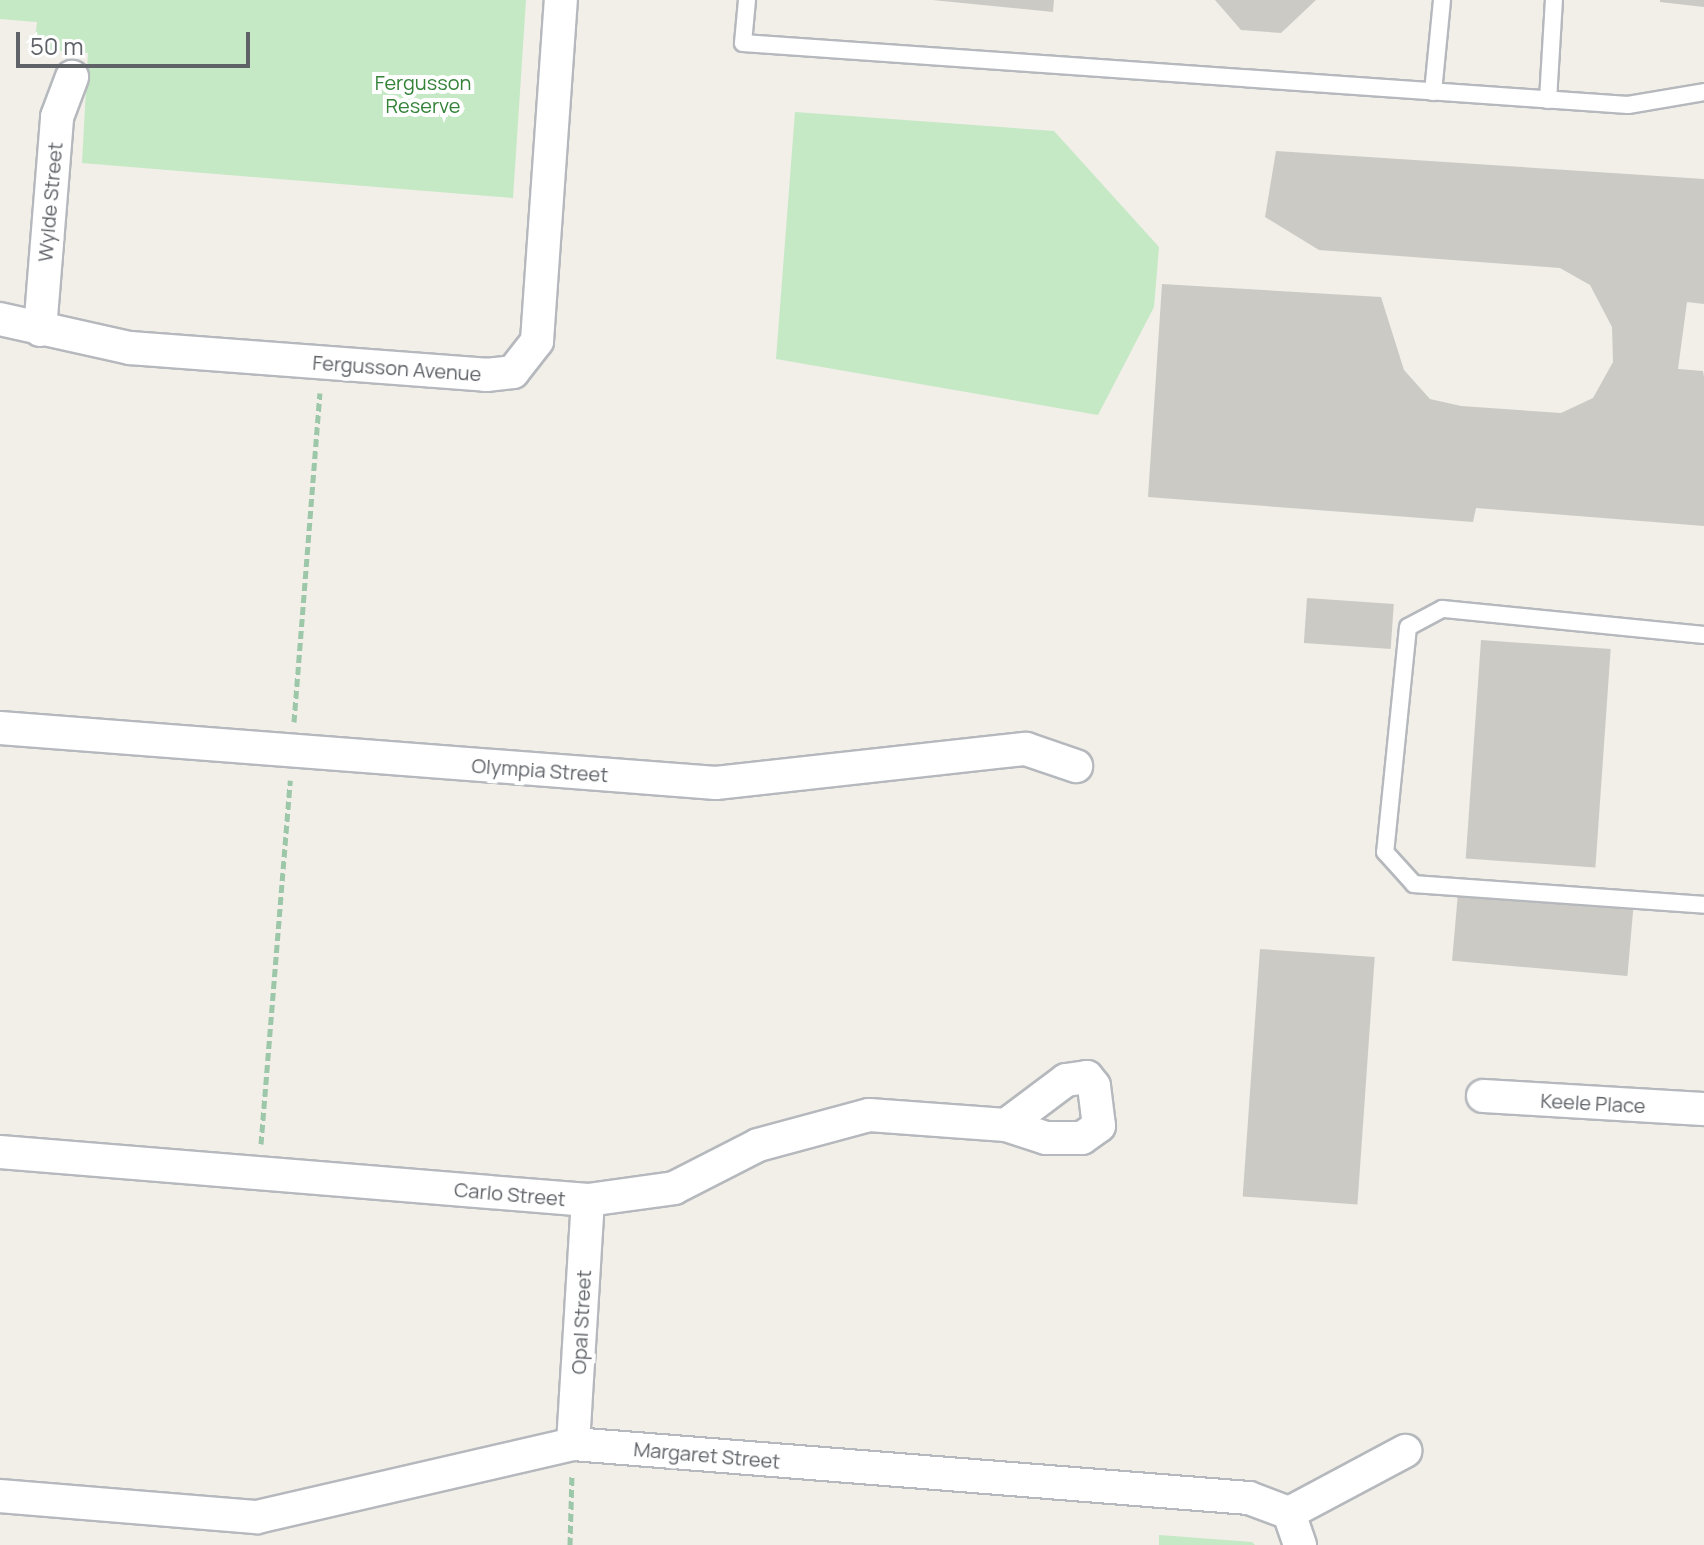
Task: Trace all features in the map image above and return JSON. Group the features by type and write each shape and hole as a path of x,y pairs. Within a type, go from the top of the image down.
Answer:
{"street":[{"name":"Fergusson Avenue","path":"0,319 130,348 486,375 513,372 537,341 561,0"},
{"name":"Wylde Street","path":"40,330 57,117 72,77"},
{"name":"Olympia Street","path":"0,728 716,783 1026,749 1076,766"},
{"name":"Keele Place","path":"1483,1096 1704,1109"},
{"name":"Carlo Street","path":"0,1152 588,1200 674,1188 758,1145 869,1115 1006,1125"},
{"name":"Opal Street","path":"573,1444 588,1200"},
{"name":"Margaret Street","path":"0,1496 257,1517 573,1444 1249,1498 1289,1513"},
{"path":"1300,1545 1289,1513 1405,1451"}],"lane":[{"path":"747,0 743,43 1628,105 1704,92"},
{"path":"1433,92 1442,0"},
{"path":"1548,100 1554,0"},
{"path":"1704,635 1442,609 1408,627 1385,852 1414,884 1704,905"}],"path":[{"path":"570,1545 573,1444"}],"green space":[{"name":"Fergusson Reserve","path":"0,0 526,0 513,198 82,163 88,53 34,49 37,22 0,19"},
{"path":"795,112 1054,131 1159,247 1154,307 1098,415 776,359"},
{"path":"1159,1535 1252,1542 1255,1545 1159,1545"}],"building":[{"path":"932,0 1054,0 1053,12"},
{"path":"1215,0 1316,0 1281,33 1241,30"},
{"path":"1704,0 1704,7 1660,2"},
{"path":"1276,151 1704,179 1704,304 1687,302 1678,369 1703,371 1704,377 1704,526 1476,508 1473,522 1148,497 1162,284 1381,297 1404,370 1430,399 1461,406 1561,413 1593,398 1613,362 1612,327 1590,285 1560,268 1319,250 1265,217"},
{"path":"1307,598 1394,604 1391,649 1304,643"},
{"path":"1481,640 1611,649 1595,868 1466,858"},
{"path":"1458,893 1633,908 1627,976 1452,961"},
{"path":"1260,949 1375,957 1357,1204 1243,1196"}]}
